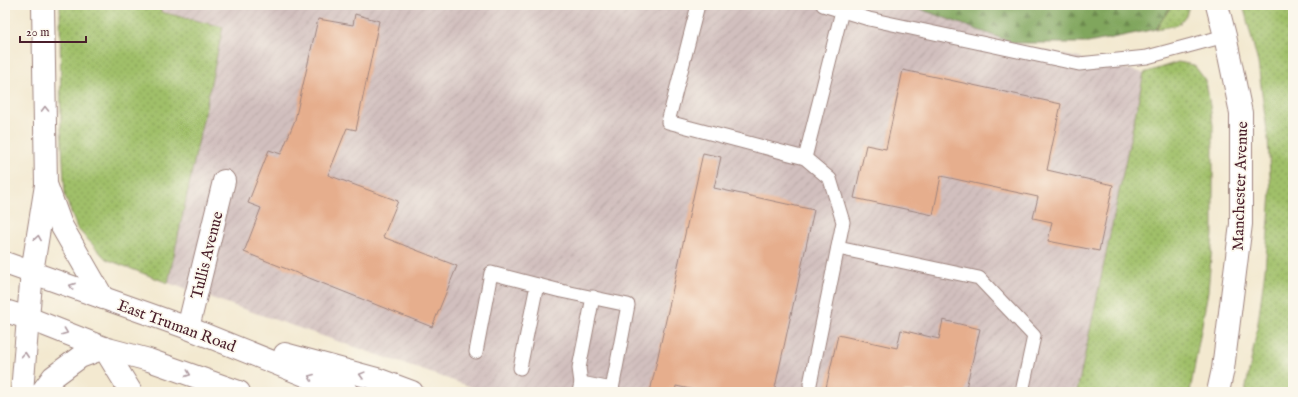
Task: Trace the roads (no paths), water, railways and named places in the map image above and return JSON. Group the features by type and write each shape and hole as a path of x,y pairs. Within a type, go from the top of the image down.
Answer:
{"main road":[{"path":"22,392 32,272 46,186 43,5"},
{"name":"Manchester Avenue","path":"1217,5 1241,113 1241,224 1223,369 1218,392"},
{"name":"Tullis Avenue","path":"188,328 224,181"},
{"path":"46,186 61,225 102,298"},
{"name":"East Truman Road","path":"5,263 188,328 347,392"},
{"path":"5,311 28,318 104,348 149,360 239,392"},
{"path":"188,328 377,379 412,392"},
{"path":"42,392 53,377 80,357 104,348"},
{"path":"104,348 131,392"}],"lane":[{"path":"698,5 668,122 805,158 830,179 843,222 810,384"},
{"path":"823,5 869,19 1079,64 1147,57 1225,36"},
{"path":"805,158 842,10"},
{"path":"838,248 979,278 1034,336 1022,392"},
{"path":"476,352 491,272 561,291 593,297 628,304 612,389 580,388 579,368 593,297"},
{"path":"520,368 537,284"}]}
